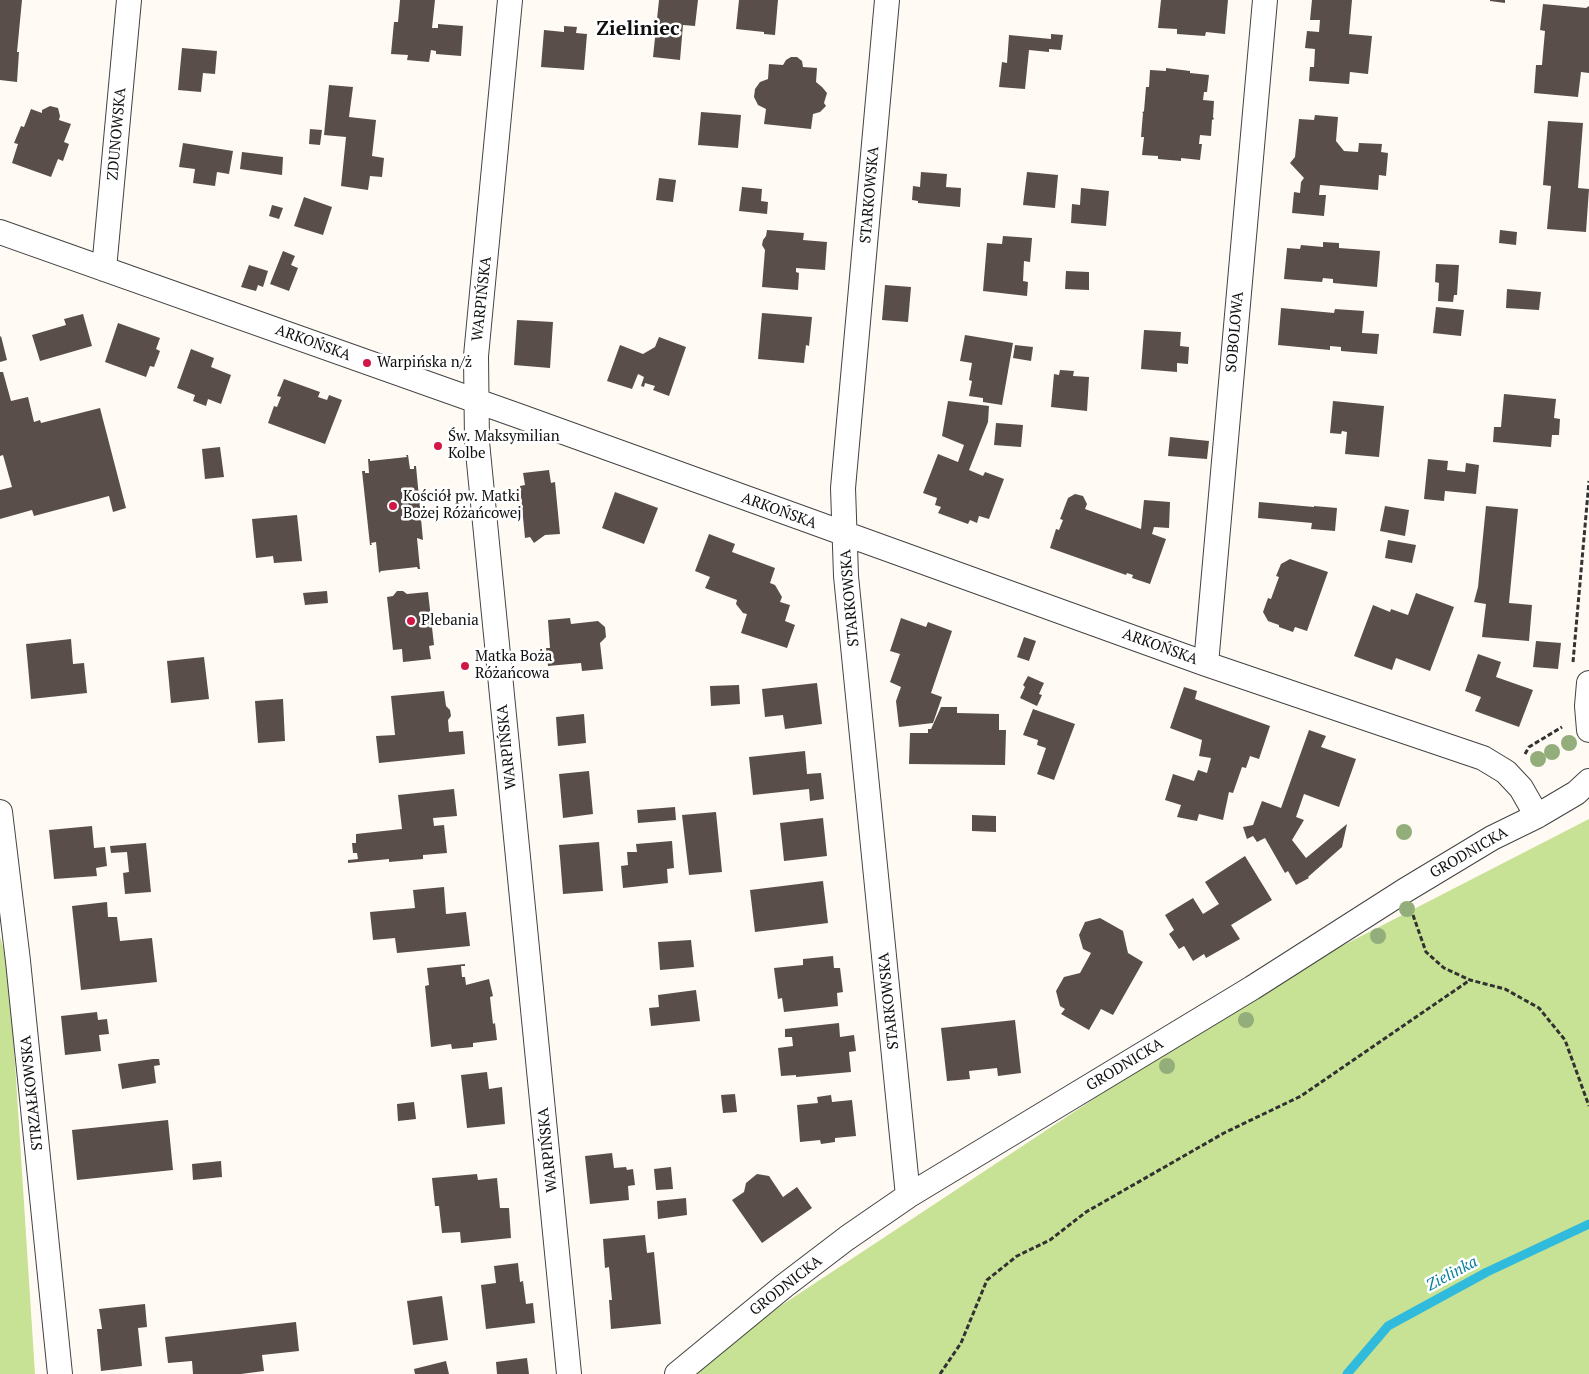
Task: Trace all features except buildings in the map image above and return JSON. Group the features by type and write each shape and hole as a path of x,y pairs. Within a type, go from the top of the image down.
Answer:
{"street":[{"name":"ZDUNOWSKA","path":"104,268 129,0"},
{"name":"WARPIŃSKA","path":"510,0 476,356 477,442 570,1374"},
{"name":"STARKOWSKA","path":"887,0 843,488 846,576 908,1196"},
{"name":"SOBOLOWA","path":"1206,664 1265,0"},
{"name":"ARKOŃSKA","path":"0,232 477,401 1206,664 1483,758 1506,772 1521,788 1537,816"},
{"path":"1578,727 1587,706 1581,675"},
{"name":"GRODNICKA","path":"677,1374 784,1286 847,1238 908,1196 1252,988 1404,891 1492,838 1537,816 1576,793 1589,781"},
{"name":"STRZAŁKOWSKA","path":"0,812 18,961 60,1374"}],"path":[{"path":"1581,675 1589,481"},
{"path":"1524,755 1529,747 1578,727"},
{"path":"1404,891 1426,952 1444,968 1470,980 1505,989 1539,1008 1565,1040 1589,1106"},
{"path":"940,1374 960,1343 988,1280 1017,1256 1050,1240 1086,1212 1224,1133 1301,1096 1470,980"}],"green space":[{"path":"1589,819 1589,1374 688,1374 735,1336 1266,985"},
{"path":"0,936 9,970 35,1374 0,1374"}],"waterway":[{"name":"Zielinka","path":"1347,1374 1388,1326 1487,1272 1589,1224"}],"place":[{"name":"Warpińska n/ż","path":"367,363"},
{"name":"Św. Maksymilian Kolbe","path":"438,446"},
{"name":"Kościół pw. Matki Bożej Różańcowej","path":"393,506"},
{"name":"Plebania","path":"411,621"},
{"name":"Matka Boża Różańcowa","path":"465,666"}],"district":[{"name":"Zieliniec","path":"638,29"}]}
